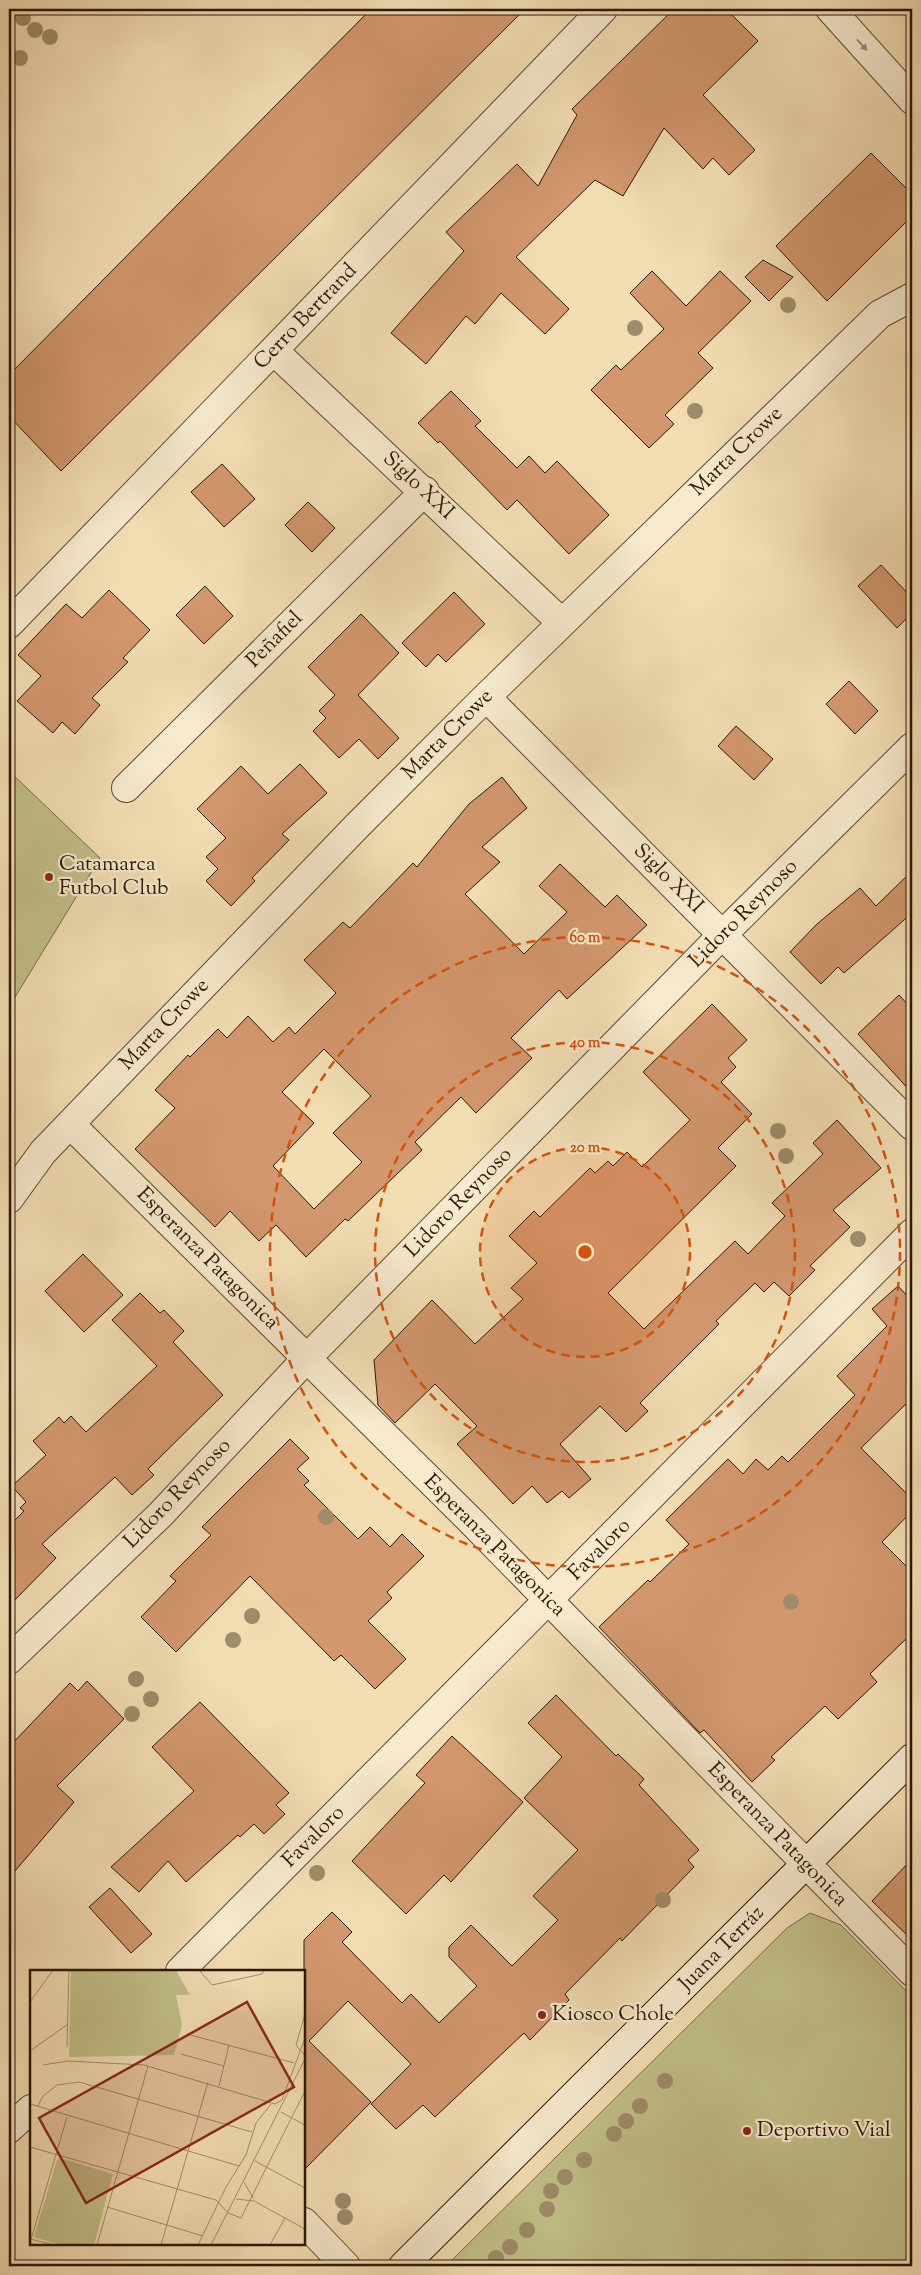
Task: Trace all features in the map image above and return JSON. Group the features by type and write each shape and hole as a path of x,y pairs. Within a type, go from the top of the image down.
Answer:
{"street":[{"name":"Cerro Bertrand","path":"9,624 603,9"},
{"path":"830,9 912,100"},
{"name":"Marta Crowe","path":"9,1200 43,1152 356,827 486,696 880,314 912,297"},
{"name":"Siglo XXI","path":"274,351 561,622"},
{"name":"Peñafiel","path":"126,788 425,492"},
{"name":"Siglo XXI","path":"486,696 912,1126"},
{"name":"Lidoro Reynoso","path":"9,1660 161,1514 307,1358 723,934 912,747"},
{"name":"Esperanza Patagonica","path":"70,1124 307,1358 912,1972"},
{"name":"Favaloro","path":"181,1970 549,1602 912,1233"},
{"name":"Juana Terráz","path":"402,2266 912,1758"},
{"path":"9,2129 30,2110"},
{"path":"305,2223 346,2266"}],"shaded area":[{"name":"Catamarca Futbol Club","path":"9,771 100,858 9,1007"},
{"name":"Deportivo Vial","path":"810,1913 841,1925 912,1997 912,2266 446,2266 787,1928"}],"building":[{"path":"371,9 525,9 61,471 9,416 9,375"},
{"path":"674,9 726,9 758,41 703,95 755,150 729,175 713,158 703,169 664,128 623,196 595,180 516,257 569,309 545,334 501,293 475,324 466,316 426,364 391,333 464,251 446,232 517,164 538,186 577,115 572,109"},
{"path":"871,153 912,194 912,216 827,301 776,246"},
{"path":"763,260 793,277 769,301 745,277"},
{"path":"652,271 686,306 720,271 751,301 698,353 713,368 665,415 674,424 649,448 591,390 616,365 621,370 664,329 630,293"},
{"path":"451,391 481,421 475,426 517,468 529,456 545,473 557,461 609,515 569,554 517,500 507,510 440,441 438,443 418,423"},
{"path":"222,464 255,499 224,527 191,492"},
{"path":"308,502 335,528 312,552 285,525"},
{"path":"881,565 912,598 912,613 897,628 858,586"},
{"path":"205,586 233,616 204,644 176,615"},
{"path":"109,590 150,630 123,658 128,662 92,698 100,705 75,734 62,722 53,733 17,701 41,676 18,655 66,604 82,618"},
{"path":"454,592 485,624 446,662 438,654 426,667 402,643"},
{"path":"361,614 399,653 358,695 399,738 378,759 359,739 339,758 313,731 326,718 319,711 335,695 308,667"},
{"path":"849,681 878,711 855,734 826,704"},
{"path":"736,726 773,759 754,780 718,746"},
{"path":"300,764 327,793 282,834 289,840 252,878 255,881 231,906 206,881 218,869 206,857 226,838 197,809 241,766 268,794"},
{"path":"502,777 527,808 482,847 500,862 465,894 524,954 567,912 539,886 560,864 605,907 617,895 647,925 567,999 559,990 511,1038 532,1058 476,1113 461,1097 415,1142 422,1150 348,1221 345,1219 306,1257 276,1225 259,1241 230,1211 215,1227 135,1149 175,1108 155,1090 188,1055 190,1057 218,1029 227,1038 248,1016 273,1042 289,1027 295,1034 336,993 304,960 343,922 350,928 413,863 417,867 469,804","holes":["324,1049 371,1096 333,1133 362,1162 314,1209 273,1166 314,1123 282,1092"]},
{"path":"912,871 912,913 844,973 838,967 821,984 790,952 817,924 860,888 876,906"},
{"path":"899,995 912,1009 912,1093 858,1034"},
{"path":"712,1004 747,1040 728,1058 736,1067 721,1082 752,1114 718,1148 736,1166 608,1293 644,1329 735,1241 748,1254 785,1216 772,1203 823,1154 813,1143 837,1120 881,1168 833,1210 850,1227 810,1266 815,1270 789,1296 774,1282 764,1292 755,1283 716,1321 719,1324 640,1403 648,1411 626,1432 600,1406 560,1444 591,1479 569,1498 562,1491 547,1503 532,1486 513,1504 457,1444 477,1426 435,1384 395,1423 378,1405 374,1360 432,1300 475,1344 523,1299 511,1288 537,1263 509,1236 534,1211 540,1217 590,1168 595,1173 608,1161 613,1166 627,1152 642,1167 690,1120 643,1072"},
{"path":"83,1254 123,1295 84,1332 45,1291"},
{"path":"898,1286 912,1301 912,1398 861,1448 912,1499 912,1511 882,1542 912,1572 912,1633 870,1674 877,1682 838,1719 825,1706 771,1757 775,1760 752,1782 704,1730 700,1733 599,1627 689,1544 666,1520 728,1459 743,1474 756,1459 768,1470 782,1456 788,1462 855,1395 837,1376 887,1326 872,1309"},
{"path":"140,1293 160,1313 164,1310 184,1331 173,1342 223,1395 148,1469 154,1475 132,1495 115,1477 42,1544 56,1558 9,1606 9,1526 24,1511 20,1508 26,1502 12,1486 46,1455 33,1441 59,1417 64,1423 71,1416 86,1432 157,1366 112,1320"},
{"path":"290,1439 309,1458 297,1469 309,1481 304,1485 358,1539 370,1527 390,1547 402,1534 424,1556 387,1592 392,1598 368,1621 406,1659 375,1689 341,1655 334,1661 250,1576 176,1652 141,1617 176,1581 170,1576 211,1535 202,1527"},
{"path":"87,1681 124,1719 57,1786 74,1802 9,1878 9,1747 70,1683 78,1691"},
{"path":"556,1695 616,1756 618,1754 644,1779 639,1785 699,1850 688,1860 694,1867 622,1941 620,1938 565,1994 569,2000 530,2040 524,2033 435,2117 423,2105 396,2129 371,2104 411,2064 348,2001 309,2041 371,2102 305,2169 304,1940 332,1912 352,1932 342,1942 402,2003 411,1994 439,2023 477,1986 449,1957 449,1947 471,1925 512,1966 558,1920 533,1896 578,1850 524,1798 562,1757 528,1723"},
{"path":"200,1702 289,1793 276,1805 285,1814 264,1834 254,1824 240,1837 238,1835 186,1882 168,1861 139,1892 111,1867 194,1791 152,1747"},
{"path":"452,1736 523,1802 451,1882 444,1875 406,1914 352,1861 425,1783 416,1775"},
{"path":"912,1859 912,1940 872,1901"},
{"path":"110,1888 152,1934 131,1953 89,1907"}],"place":[{"name":"Catamarca Futbol Club","path":"49,877"},
{"name":"Kiosco Chole","path":"542,2015"},
{"name":"Deportivo Vial","path":"747,2131"}]}
